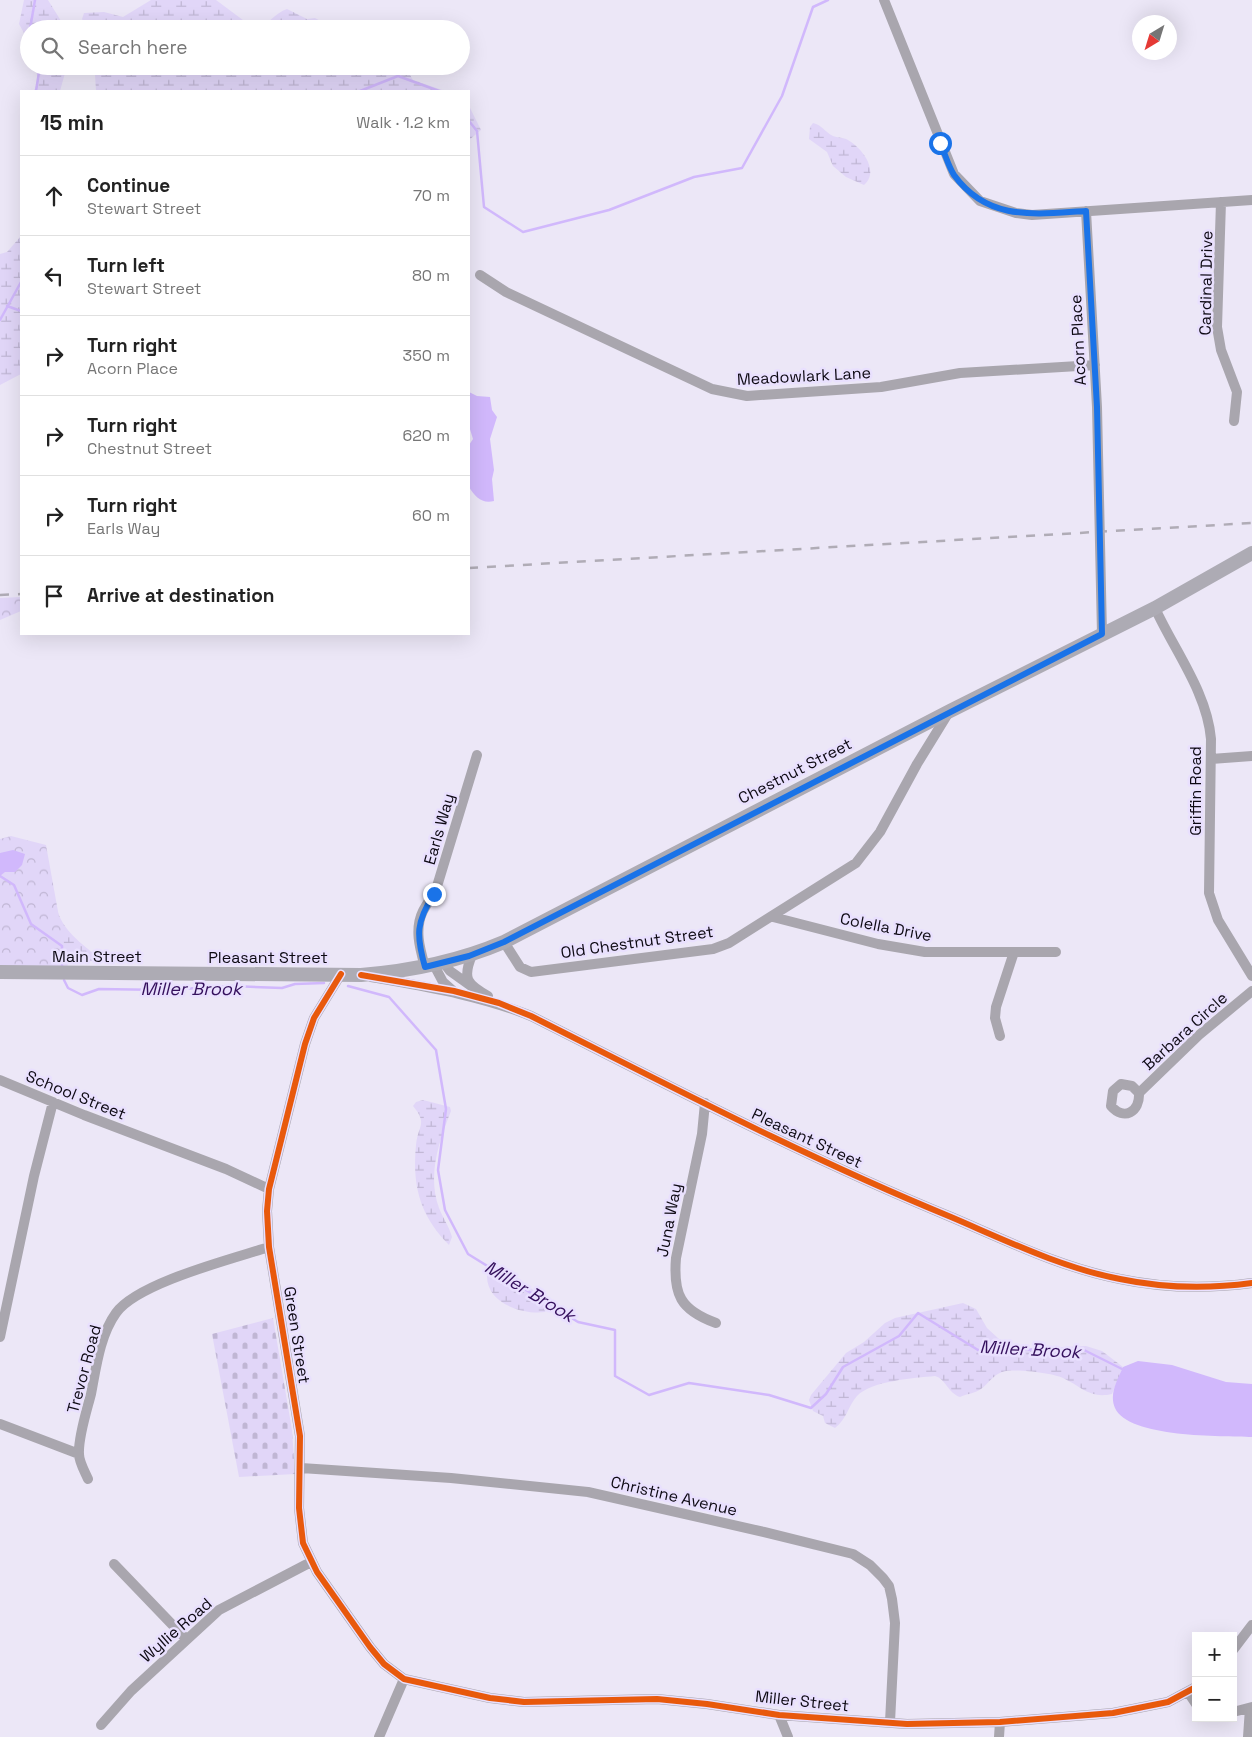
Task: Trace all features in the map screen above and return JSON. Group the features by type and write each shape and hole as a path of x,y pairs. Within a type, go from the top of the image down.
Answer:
{"main road":[{"name":"Chestnut Street","path":"341,974 362,975 434,965 472,955 504,942 950,711 1155,608 1252,553"},
{"name":"Main Street","path":"0,972 194,974"},
{"name":"Pleasant Street","path":"194,974 341,974"}],"street":[{"path":"884,0 954,174 980,201 1016,213 1032,215 1252,200"},
{"name":"Cardinal Drive","path":"1221,202 1217,327 1221,350 1237,392 1234,421"},
{"name":"Acorn Place","path":"1086,211 1095,365 1102,634"},
{"name":"Meadowlark Lane","path":"480,275 515,296 712,389 731,394 746,396 864,389 951,374 1095,365"},
{"name":"Griffin Road","path":"1155,608 1204,706 1210,727 1209,893 1225,935 1252,976"},
{"name":"Old Chestnut Street","path":"504,942 520,967 531,972 713,949 729,943 856,863 868,850 950,711"},
{"name":"Earls Way","path":"434,965 418,930 419,924 422,912 434,894 438,883 477,755"},
{"path":"1211,759 1252,756"},
{"name":"Colella Drive","path":"773,917 878,944 925,952 1056,952"},
{"path":"1000,1036 995,1018 996,1007 1014,952"},
{"path":"472,955 465,972 468,982 474,988"},
{"path":"434,965 443,982 454,991"},
{"name":"Pleasant Street","path":"434,965 500,1003"},
{"name":"Green Street","path":"341,974 314,1018 308,1036 269,1188 266,1211 269,1247 300,1436 300,1523 303,1544 311,1562 370,1647 384,1664 404,1679"},
{"name":"Pleasant Street","path":"362,975 454,991 500,1003 532,1016 814,1157 898,1195 1089,1272 1120,1280 1180,1287 1212,1287 1252,1283"},
{"name":"Barbara Circle","path":"1139,1093 1199,1035 1252,991"},
{"name":"School Street","path":"0,1080 140,1137 226,1169 269,1188"},
{"path":"0,1337 53,1102"},
{"name":"Juna Way","path":"705,1103 702,1134 676,1258 675,1276 676,1289 680,1299 699,1317 716,1323"},
{"name":"Trevor Road","path":"79,1454 97,1363 108,1328 120,1308 156,1287 206,1267 269,1247"},
{"path":"0,1424 79,1454 88,1479"},
{"name":"Christine Avenue","path":"301,1468 396,1473 588,1492 853,1554 870,1565 883,1578 889,1586 892,1599 895,1624 890,1722"},
{"name":"Wyllie Road","path":"101,1725 131,1691 219,1610 311,1562"},
{"path":"114,1564 186,1639"},
{"path":"1237,1645 1252,1625"},
{"path":"379,1737 404,1679"},
{"name":"Miller Street","path":"404,1679 490,1698 524,1702 657,1699 707,1704 779,1715 890,1722 1000,1722 1139,1709 1168,1702 1192,1689"},
{"path":"1237,1711 1251,1707 1248,1737"},
{"path":"779,1715 788,1737"},
{"path":"999,1737 1000,1722"}],"green space":[{"path":"24,0 48,0 60,20 20,20 20,26 19,24"},
{"path":"151,0 216,0 243,20 82,19 84,13 104,12 123,17"},
{"path":"287,9 307,19 315,18 319,20 270,20"},
{"path":"37,75 64,75 60,90 34,90 38,80"},
{"path":"95,75 410,75 413,80 442,90 96,90"},
{"path":"470,108 481,130 470,139"},
{"path":"813,123 819,125 833,136 844,138 859,148 870,167 868,179 864,185 846,177 833,166 827,152 809,139 810,127"},
{"path":"20,237 20,375 0,385 0,254 7,252"},
{"path":"20,597 20,611 0,620 0,598"},
{"path":"11,836 46,845 68,967 0,967 0,839"},
{"path":"0,876 49,883 63,924 73,936 98,957 94,961 79,961 66,965"},
{"path":"423,1100 450,1107 451,1111 442,1135 434,1171 434,1183 439,1208 452,1237 449,1245 431,1223 420,1200 417,1187 415,1160 421,1121 418,1112 413,1106 416,1102"},
{"path":"505,1268 537,1293 547,1308 545,1312 516,1309 499,1300 492,1293 488,1285 487,1275 491,1271"},
{"path":"963,1303 976,1309 987,1328 999,1339 1026,1349 1086,1346 1102,1351 1123,1367 1112,1394 1092,1394 1063,1378 1051,1374 1008,1371 996,1375 979,1390 960,1397 935,1376 893,1381 872,1387 857,1396 842,1421 835,1428 825,1423 823,1416 813,1411 809,1400 811,1395 846,1353 864,1342 885,1323 895,1318"},
{"path":"273,1318 292,1430 295,1474 239,1477 212,1334"}],"shaded area":[{"path":"470,392 477,396 490,397 492,410 497,417 490,439 494,470 492,479 494,501 482,501 470,488 470,444 473,439 470,429"},
{"path":"13,850 25,854 22,865 15,872 5,872 0,876 0,853"},
{"path":"1138,1361 1172,1365 1226,1382 1252,1384 1252,1437 1199,1435 1156,1430 1123,1418 1113,1403 1114,1388 1123,1367"}],"waterway":[{"path":"32,20 35,0"},
{"path":"470,122 477,131 484,207 523,232 609,210 694,177 742,168 782,96 813,7 828,0"},
{"path":"36,90 39,75"},
{"path":"363,90 398,76 436,90"},
{"path":"0,320 20,284"},
{"path":"7,306 20,311"},
{"name":"Miller Brook","path":"0,876 14,885 31,924 62,946 62,966"},
{"name":"Miller Brook","path":"64,980 68,988 82,995 99,989 165,990 232,986 282,988 295,984 324,983"},
{"name":"Miller Brook","path":"348,986 389,997 436,1050 446,1109 438,1170 445,1210 468,1254 578,1322 615,1330 615,1376 649,1395 689,1383 769,1395 811,1408 826,1394 843,1367 899,1336 918,1313 978,1350 1082,1349 1124,1370"}],"railway":[{"path":"470,568 1252,523"},
{"path":"0,595 20,594"}],"cycle path":[{"path":"341,974 314,1018 305,1044 269,1189 267,1211 269,1247 300,1436 299,1508 303,1543 317,1572 384,1664 404,1679 490,1698 524,1702 657,1699 707,1704 779,1715 907,1724 1000,1722 1113,1713 1168,1702 1192,1689"},
{"path":"361,975 454,991 499,1003 531,1016 739,1121 844,1171 1055,1261 1120,1279 1169,1286 1202,1287 1252,1283"}],"route":[{"path":"434,894 422,912 418,930 420,950 425,967 469,956 504,942 514,935 1102,634 1097,407 1086,211 1032,215 990,206 980,201 954,174 940,143"}]}
